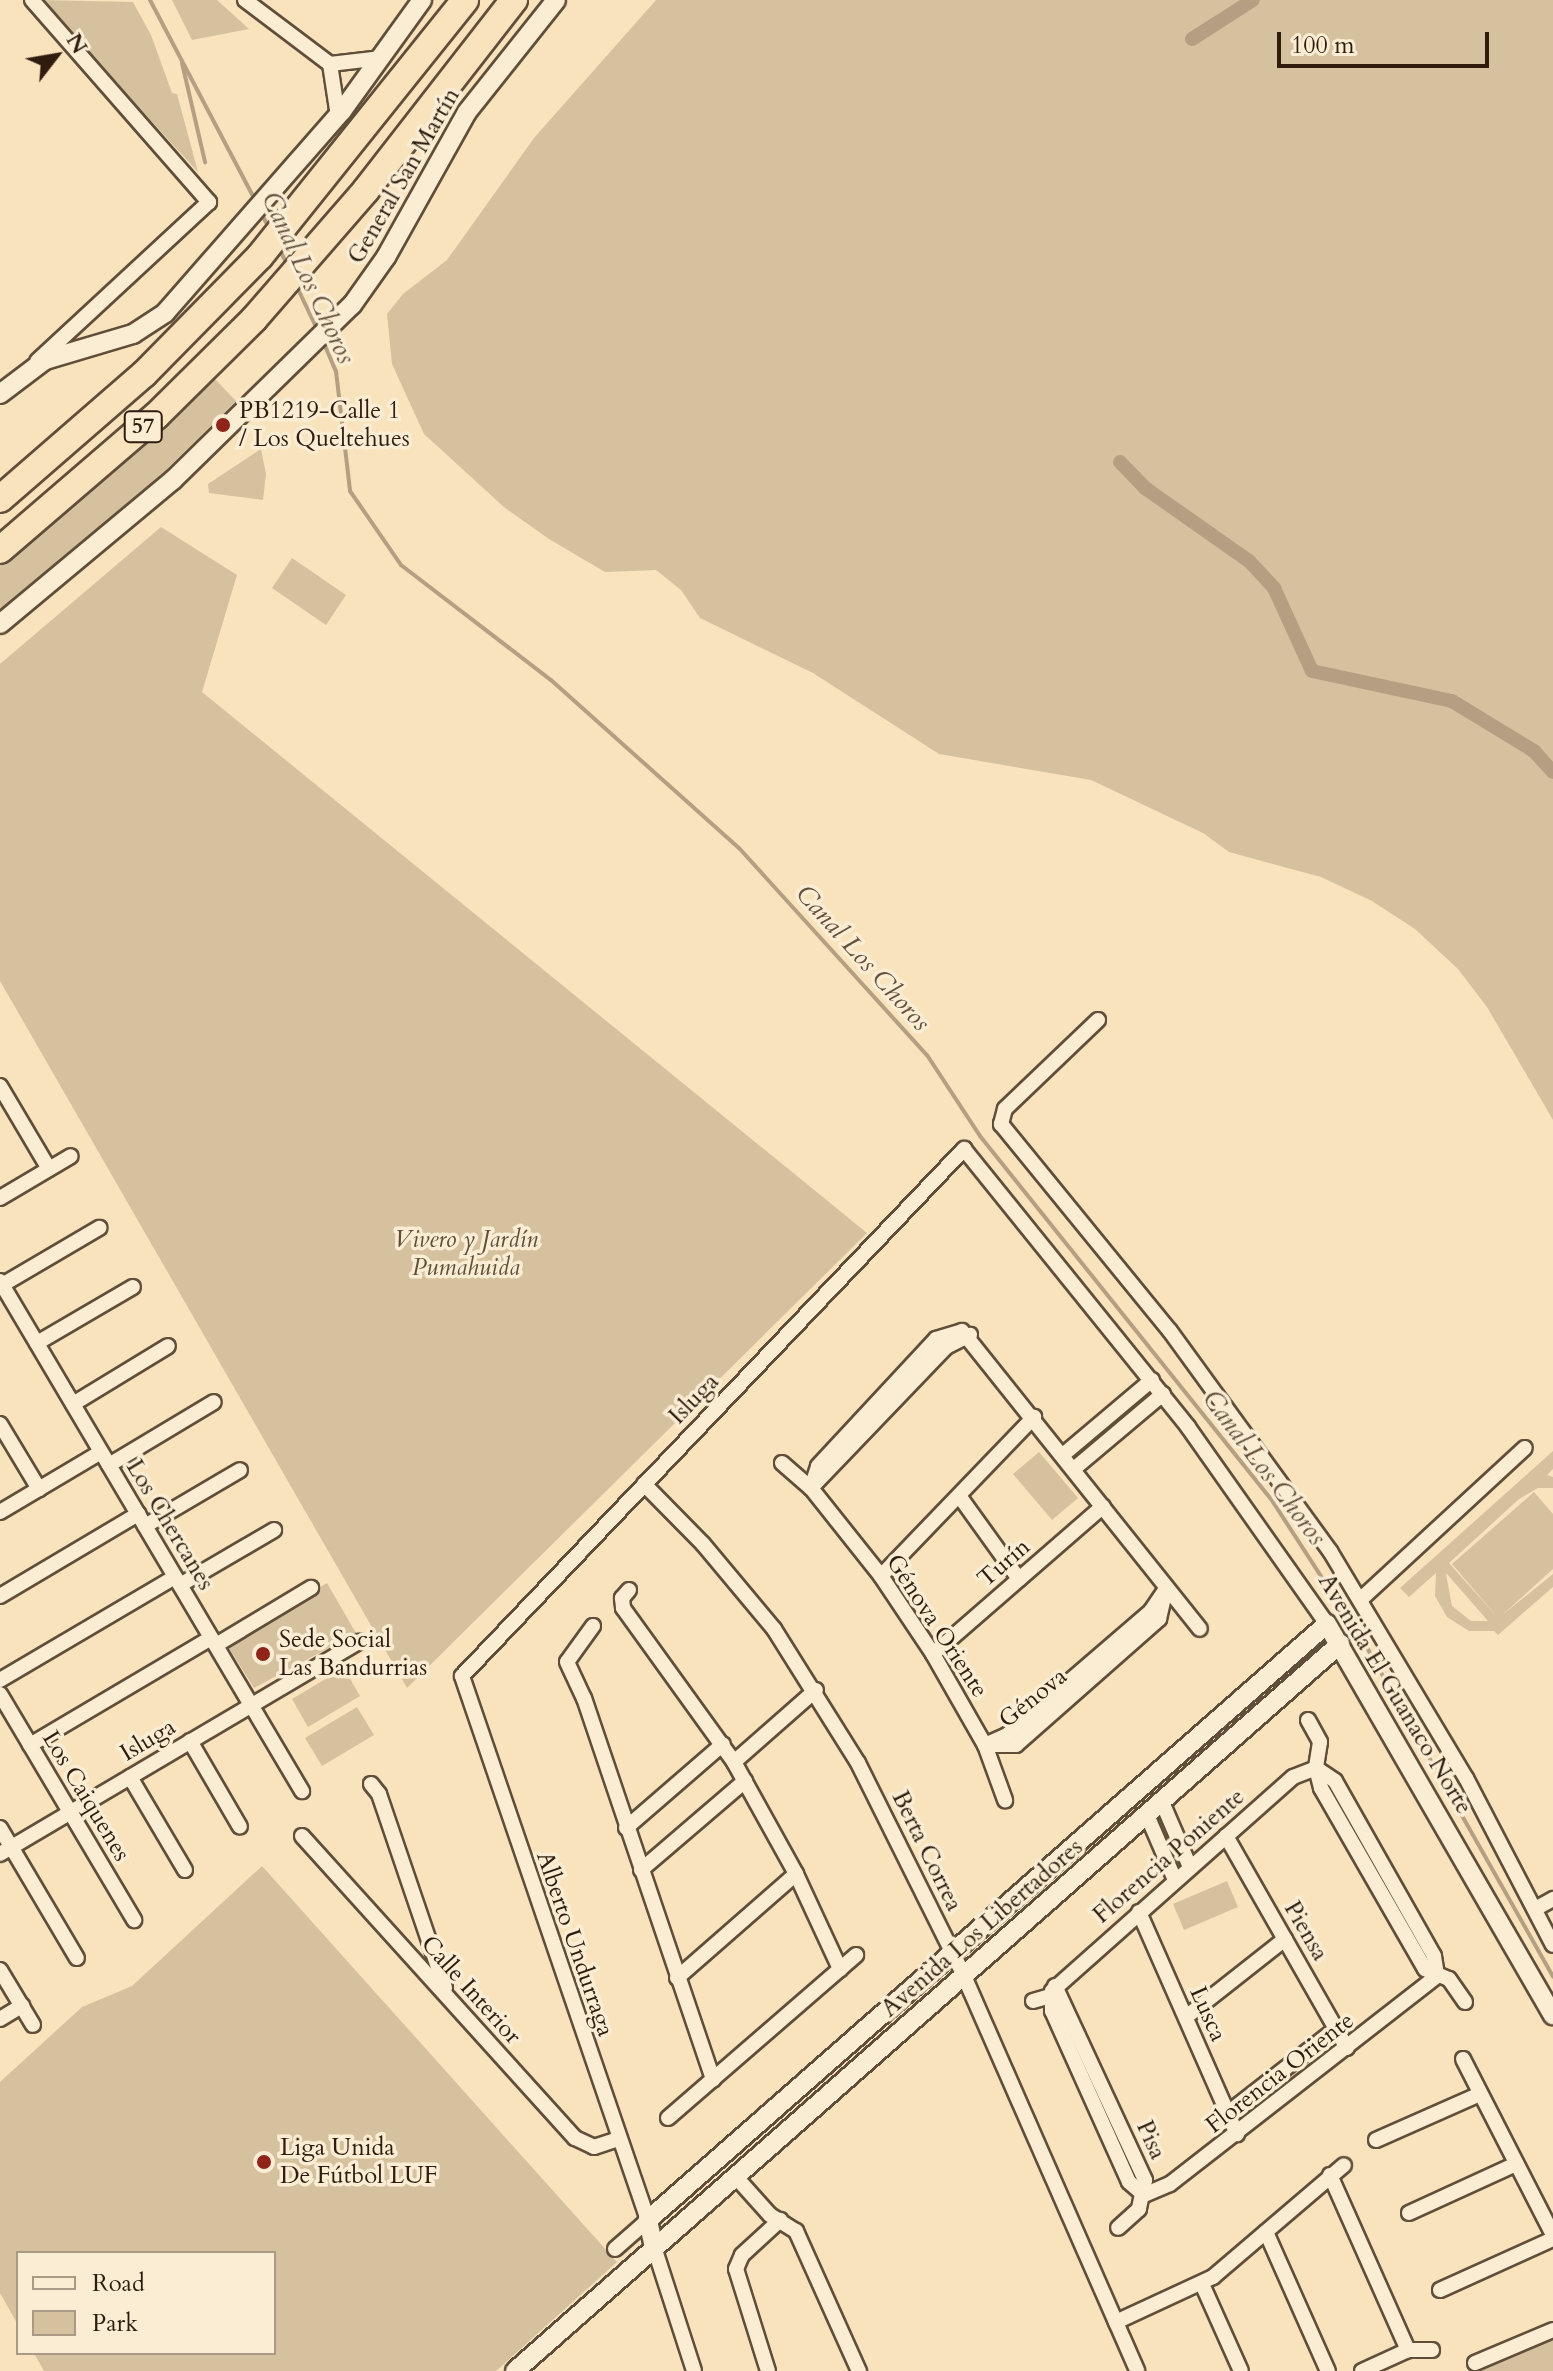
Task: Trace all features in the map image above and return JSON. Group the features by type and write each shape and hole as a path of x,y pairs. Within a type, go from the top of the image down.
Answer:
{"highway":[{"name":"57","path":"0,499 144,374 260,256 292,220 465,0"},
{"name":"57","path":"0,550 156,416 277,294 514,0"}],"street":[{"path":"0,394 209,202 32,0"},
{"path":"245,0 330,64 382,58"},
{"path":"26,372 56,355 119,339 156,321 338,116 422,0"},
{"name":"General San Martín","path":"0,624 173,480 343,315 386,257 467,112 556,0"},
{"path":"330,64 338,116"},
{"name":"Avenida El Guanaco Norte","path":"1098,1020 1005,1109 1001,1124 1188,1355 1360,1600 1466,1778 1553,1945"},
{"path":"0,1086 49,1169"},
{"name":"Avenida El Guanaco Norte","path":"964,1149 1163,1394 1327,1624 1553,2015"},
{"name":"Isluga","path":"460,1682 964,1149"},
{"path":"0,1198 71,1156"},
{"path":"1,1283 99,1228"},
{"name":"Los Chercanes","path":"1,1283 302,1791"},
{"path":"37,1343 133,1287"},
{"path":"811,1488 883,1405 946,1347 970,1335 1200,1629"},
{"path":"73,1404 168,1346"},
{"path":"1064,1454 1152,1380"},
{"path":"1075,1468 1163,1394"},
{"path":"0,1512 39,1489 214,1402"},
{"path":"881,1576 1034,1417"},
{"path":"0,1424 39,1489"},
{"path":"1360,1600 1525,1448"},
{"name":"Génova Oriente","path":"782,1463 811,1488 881,1576 933,1654 985,1745 1005,1800"},
{"path":"0,1596 240,1470"},
{"name":"Berta Correa","path":"644,1484 747,1595 816,1690 881,1805 964,1976 1137,2371"},
{"path":"960,1497 1019,1579"},
{"name":"Turín","path":"933,1654 1103,1506"},
{"path":"0,1680 274,1530"},
{"path":"30,1745 311,1588"},
{"name":"Génova","path":"985,1745 1007,1735 1084,1676 1151,1611 1166,1588"},
{"path":"629,1590 622,1598 623,1608 734,1762 796,1874 840,1969"},
{"name":"Avenida Los Libertadores","path":"615,2249 1327,1624"},
{"path":"593,1626 567,1662 713,2080"},
{"name":"Isluga","path":"6,1850 359,1642"},
{"name":"Avenida Los Libertadores","path":"515,2371 1340,1644"},
{"name":"Alberto Undurraga","path":"460,1682 648,2220"},
{"path":"734,1762 816,1690"},
{"name":"Los Caiquenes","path":"0,1694 134,1920"},
{"path":"1226,1713 1238,1719 1242,1731"},
{"path":"1308,1720 1320,1742 1316,1768 1321,1788 1378,1873 1422,1966 1451,1981 1465,2002"},
{"path":"190,1741 240,1827"},
{"path":"626,1828 723,1744"},
{"name":"Florencia Poniente","path":"1053,1991 1293,1777 1316,1768"},
{"path":"130,1777 185,1870"},
{"path":"641,1870 745,1781"},
{"path":"371,1784 379,1794 448,1996"},
{"path":"1162,1802 1190,1867"},
{"path":"1147,1815 1175,1880"},
{"path":"0,1828 6,1850 77,1958"},
{"name":"Calle Interior","path":"302,1836 575,2138 594,2147 619,2139"},
{"name":"Piensa","path":"1226,1836 1347,2048"},
{"path":"1052,1865 1069,1883"},
{"path":"677,1978 796,1874"},
{"path":"1535,1909 1553,1899"},
{"name":"Lusca","path":"1139,1912 1237,2134"},
{"path":"1186,2017 1285,1939"},
{"path":"668,2118 856,1955"},
{"path":"0,1970 33,2025"},
{"name":"Florencia Oriente","path":"1144,2195 1170,2184 1237,2134 1437,1976"},
{"path":"1033,2001 1053,1991"},
{"name":"Pisa","path":"1053,1991 1096,2090 1129,2182 1144,2195"},
{"path":"0,2019 22,2006"},
{"name":"Florencia Oriente","path":"1228,2113 1336,2029"},
{"path":"853,2040 864,2048 867,2060"},
{"path":"1440,2290 1553,2237 1463,2059"},
{"path":"1376,2140 1480,2094"},
{"path":"718,2158 722,2170 735,2176 780,2220 796,2231 859,2371"},
{"path":"1409,2213 1516,2164"},
{"path":"1116,2322 1202,2284 1344,2165"},
{"path":"1330,2175 1408,2350"},
{"path":"1118,2228 1135,2214 1144,2195"},
{"path":"648,2220 694,2371"},
{"path":"768,2371 736,2264 780,2220"},
{"path":"1266,2232 1328,2371"},
{"path":"1202,2284 1241,2371"},
{"path":"1475,2363 1553,2330"},
{"path":"1362,2371 1408,2350 1432,2350"}],"green space":[{"path":"40,0 133,2 151,35 172,93 177,94 198,172"},
{"path":"172,0 217,0 249,29 192,40"},
{"path":"656,0 1553,0 1553,1120 1487,1007 1458,969 1415,929 1372,901 1321,877 1229,852 1203,833 1091,780 939,754 813,673 700,618 681,590 656,570 605,572 549,539 505,508 424,434 392,364 387,314 403,294 447,260 534,138"},
{"path":"212,376 236,401 142,493 0,616 0,564"},
{"path":"261,449 266,474 263,500 209,493 208,484"},
{"name":"Vivero y Jardín Pumahuida","path":"161,527 237,575 202,692 867,1233 407,1688 0,981 0,664"},
{"path":"292,558 346,595 326,625 272,588"},
{"path":"1553,1451 1553,1469 1547,1475 1553,1477 1553,1488 1538,1488 1519,1499 1449,1563 1498,1618 1452,1564 1534,1492 1553,1514 1553,1569 1501,1616 1553,1574 1553,1587 1498,1635 1494,1631 1469,1631 1447,1617 1435,1596 1436,1573 1409,1597 1400,1588","holes":["1447,1574 1488,1621 1471,1621 1452,1606"]},
{"path":"1039,1452 1078,1498 1052,1520 1013,1474"},
{"path":"327,1583 356,1633 254,1688 229,1648 234,1639"},
{"path":"344,1668 360,1696 308,1727 292,1699"},
{"path":"357,1707 374,1735 322,1766 305,1738"},
{"name":"Liga Unida De Fútbol LUF","path":"262,1866 617,2262 496,2371 44,2371 35,2355 276,2355 276,2251 16,2251 16,2321 0,2293 0,2082 82,2007 132,1986"},
{"path":"1227,1881 1238,1907 1184,1930 1173,1904"},
{"path":"1553,2336 1553,2371 1473,2371"}],"waterway":[{"name":"Canal Los Choros","path":"150,0 255,200"},
{"path":"1192,39 1253,0"},
{"path":"182,63 205,162"},
{"name":"Canal Los Choros","path":"260,211 269,228"},
{"name":"Canal Los Choros","path":"278,247 287,264"},
{"name":"Canal Los Choros","path":"297,287 317,329"},
{"name":"Canal Los Choros","path":"323,341 336,371 350,491 401,565 551,680 739,848 927,1055 980,1136 1273,1502 1366,1646 1553,1977"},
{"path":"1120,462 1145,488 1249,561 1274,588 1312,671 1452,701 1534,751 1553,772"}],"place":[{"name":"PB1219-Calle 1 / Los Queltehues","path":"223,425"},
{"name":"Sede Social Las Bandurrias","path":"263,1654"},
{"name":"Liga Unida De Fútbol LUF","path":"264,2162"}]}
